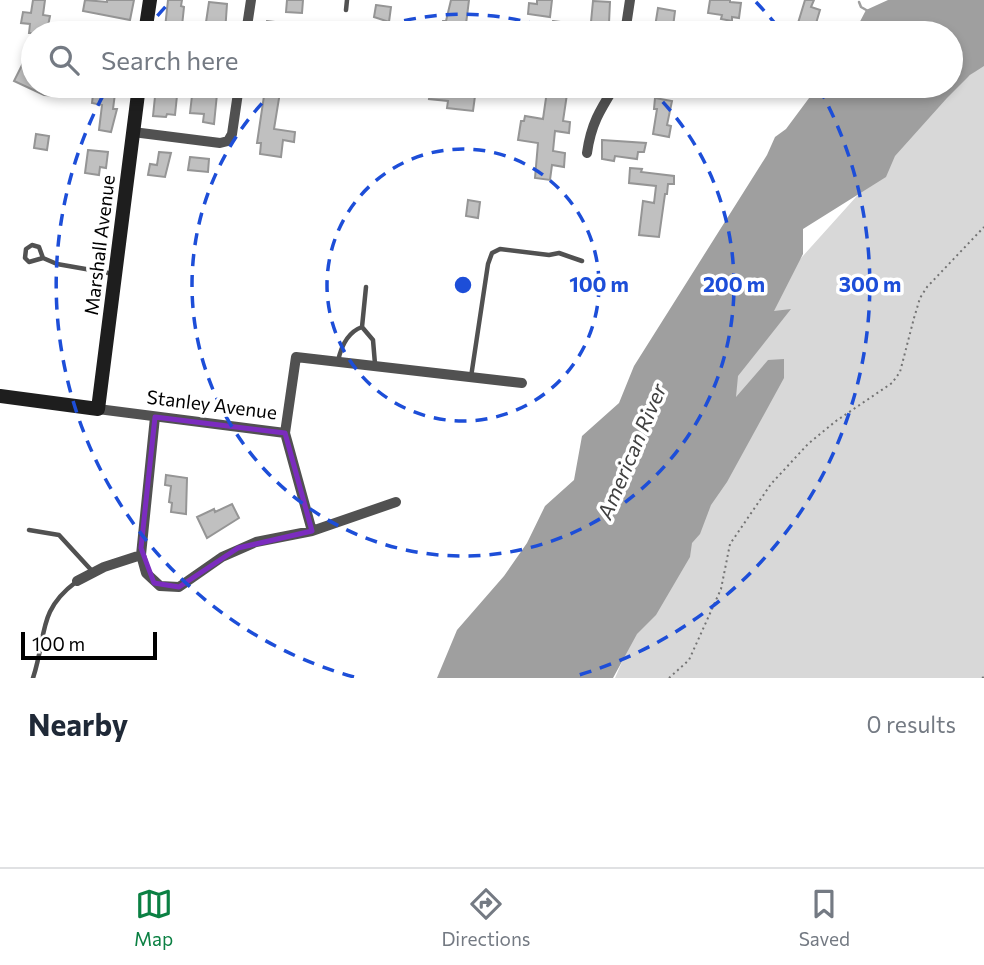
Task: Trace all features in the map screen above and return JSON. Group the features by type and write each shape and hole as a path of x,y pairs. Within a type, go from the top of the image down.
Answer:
{"street":[{"path":"147,21 150,0"},
{"path":"248,21 251,0"},
{"path":"627,21 630,0"},
{"name":"Marshall Avenue","path":"97,409 137,98"},
{"path":"133,132 228,141 232,134 237,98"},
{"path":"587,153 595,118 608,98"},
{"name":"Stanley Avenue","path":"0,396 285,433 296,357 522,383"},
{"path":"155,417 141,555 150,579 160,586 172,588 184,584 206,566 238,548 312,531 396,502"},
{"path":"285,433 312,531"},
{"path":"77,581 141,555"}],"lane":[{"path":"346,10 347,0"},
{"path":"43,258 39,247 32,245 26,249 25,258 29,262 43,258 57,264 115,274"},
{"path":"471,377 488,264 492,253 500,248 549,255 559,253 582,261"},
{"path":"366,287 362,327 373,340 374,366"},
{"path":"338,362 341,348 353,331 362,327"},
{"path":"29,530 59,536 94,572"},
{"path":"33,678 51,606 60,594 77,581"}],"path":[{"path":"669,678 688,660 721,589 730,544 771,484 808,444 836,421 892,383 904,362 920,298 927,287 984,227"}],"highlighted area":[{"path":"155,417 285,433 312,531 238,548 179,587 154,583 141,548"}],"shaded area":[{"path":"984,64 984,678 615,678 650,597 702,428 784,277 945,98 963,98 963,81"}],"water":[{"path":"888,0 984,0 984,66 963,82 963,21 860,21 866,10"},
{"name":"American River","path":"809,98 947,98 895,156 886,177 803,229 803,254 774,311 791,309 738,376 736,397 768,360 784,359 784,378 727,482 711,505 700,534 692,543 690,557 656,615 637,634 613,678 437,678 457,630 504,576 527,543 545,506 574,480 582,436 619,403 634,366 767,155 775,137 786,129"}],"building":[{"path":"33,0 45,0 43,15 50,16 49,21 21,21 23,12 31,13"},
{"path":"85,0 134,0 130,20 83,11"},
{"path":"168,0 182,0 183,21 166,21"},
{"path":"287,0 303,0 302,13 286,12"},
{"path":"451,0 469,0 466,21 446,21"},
{"path":"537,0 552,0 550,17 528,14 529,3 537,4"},
{"path":"710,0 741,3 739,18 732,17 732,21 721,19 722,15 708,13"},
{"path":"805,0 814,0 811,7 820,10 817,21 799,21"},
{"path":"593,1 610,2 609,21 591,21"},
{"path":"209,2 227,4 226,21 206,21"},
{"path":"376,5 391,7 389,21 374,17"},
{"path":"658,8 675,11 674,21 656,21"},
{"path":"21,67 21,84 14,81"},
{"path":"93,98 114,98 113,109 117,109 111,132 99,130 102,105 92,103"},
{"path":"155,98 177,98 175,115 153,116"},
{"path":"192,98 217,98 214,124 203,122 204,114 190,113"},
{"path":"264,98 279,98 274,129 295,132 294,142 283,140 281,157 260,154 261,143 257,143"},
{"path":"475,98 473,111 447,108 448,101 429,99"},
{"path":"546,98 566,98 563,121 570,122 569,133 555,131 553,151 565,153 564,167 552,165 550,180 535,178 538,143 518,140 521,121 524,121 525,116 543,119"},
{"path":"655,98 672,101 667,125 671,126 669,137 653,134 657,109 654,109"},
{"path":"36,134 49,136 47,150 34,148"},
{"path":"602,140 646,143 644,152 638,152 637,159 615,156 614,161 602,159"},
{"path":"88,150 108,152 106,168 100,167 99,175 85,173"},
{"path":"159,152 171,153 165,177 148,175 150,164 157,165"},
{"path":"190,157 209,159 208,172 188,170"},
{"path":"630,168 674,176 674,184 668,184 665,194 659,237 639,235 643,201 654,203 656,186 629,183"},
{"path":"468,200 480,202 478,218 466,216"},
{"path":"166,475 187,478 186,514 171,512 171,486 165,485"},
{"path":"232,504 239,518 207,538 197,517"}],"waterway":[{"path":"859,2 861,7 868,11"}]}
